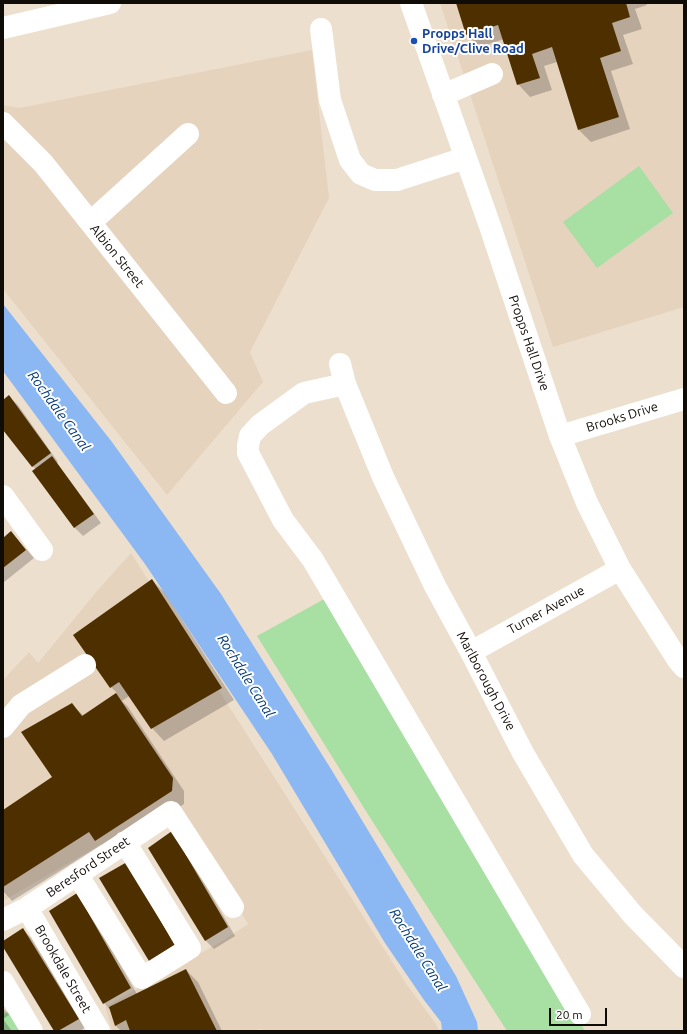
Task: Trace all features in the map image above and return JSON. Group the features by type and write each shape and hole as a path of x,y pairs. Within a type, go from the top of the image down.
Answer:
{"street":[{"path":"3,28 62,8 110,3"},
{"name":"Propps Hall Drive","path":"411,3 490,226 560,436 587,503 620,568 678,660 684,667"},
{"path":"321,29 330,100 350,160 361,174 375,180 397,180 465,158"},
{"path":"443,95 492,74"},
{"name":"Albion Street","path":"3,123 43,163 226,393"},
{"path":"90,222 188,134"},
{"name":"Marlborough Drive","path":"580,1014 313,560 283,520 248,453 250,436 260,425 304,393 342,374 382,478 435,586 523,753 583,855 633,915 684,967"},
{"name":"Brooks Drive","path":"560,436 684,399"},
{"path":"3,496 42,550"},
{"name":"Turner Avenue","path":"471,652 620,568"},
{"path":"3,727 21,705 85,665"},
{"name":"Beresford Street","path":"3,920 27,908 171,812 233,907"},
{"path":"77,874 142,978 190,948 125,842"},
{"name":"Brookdale Street","path":"27,908 99,1031"},
{"path":"3,982 32,1031"}],"shaded area":[{"path":"440,3 684,3 684,307 553,347"},
{"path":"312,50 329,198 250,352 263,382 167,495 3,289 3,105 19,108"},
{"path":"131,553 407,985 436,1024 439,1031 269,1031 259,1029 255,1031 112,1031 105,1007 224,940 248,924 174,802 3,901 3,680 29,652 38,663 97,591"}],"green space":[{"path":"639,166 673,213 597,268 563,222"},
{"path":"328,597 585,1031 507,1031 369,816 257,636"},
{"path":"13,1008 27,1031 4,1031 3,1015"}],"water":[{"name":"Rochdale Canal","path":"3,304 112,442 221,594 331,769 456,976 477,1022 478,1031 442,1031 441,1022 385,943 272,754 145,564 3,371"}],"building":[{"path":"456,3 626,3 630,17 612,23 621,51 600,58 619,117 578,130 552,47 532,54 540,78 517,85 498,25 466,35"},
{"path":"9,395 51,453 32,467 3,430 3,400"},
{"path":"52,456 94,514 74,528 32,471"},
{"path":"11,531 26,550 3,568 3,538"},
{"path":"152,579 222,688 151,729 119,682 110,688 73,635"},
{"path":"116,693 173,778 172,791 95,841 89,832 3,887 3,810 52,777 21,732 72,703 82,716"},
{"path":"172,831 228,927 205,941 148,848"},
{"path":"127,862 178,951 152,966 99,878"},
{"path":"77,893 131,988 103,1004 49,911"},
{"path":"23,928 79,1019 58,1031 54,1031 3,947 3,941"},
{"path":"186,969 217,1031 130,1031 126,1020 115,1026 109,1007"}],"place":[{"name":"Propps Hall Drive/Clive Road","path":"414,41"}]}
